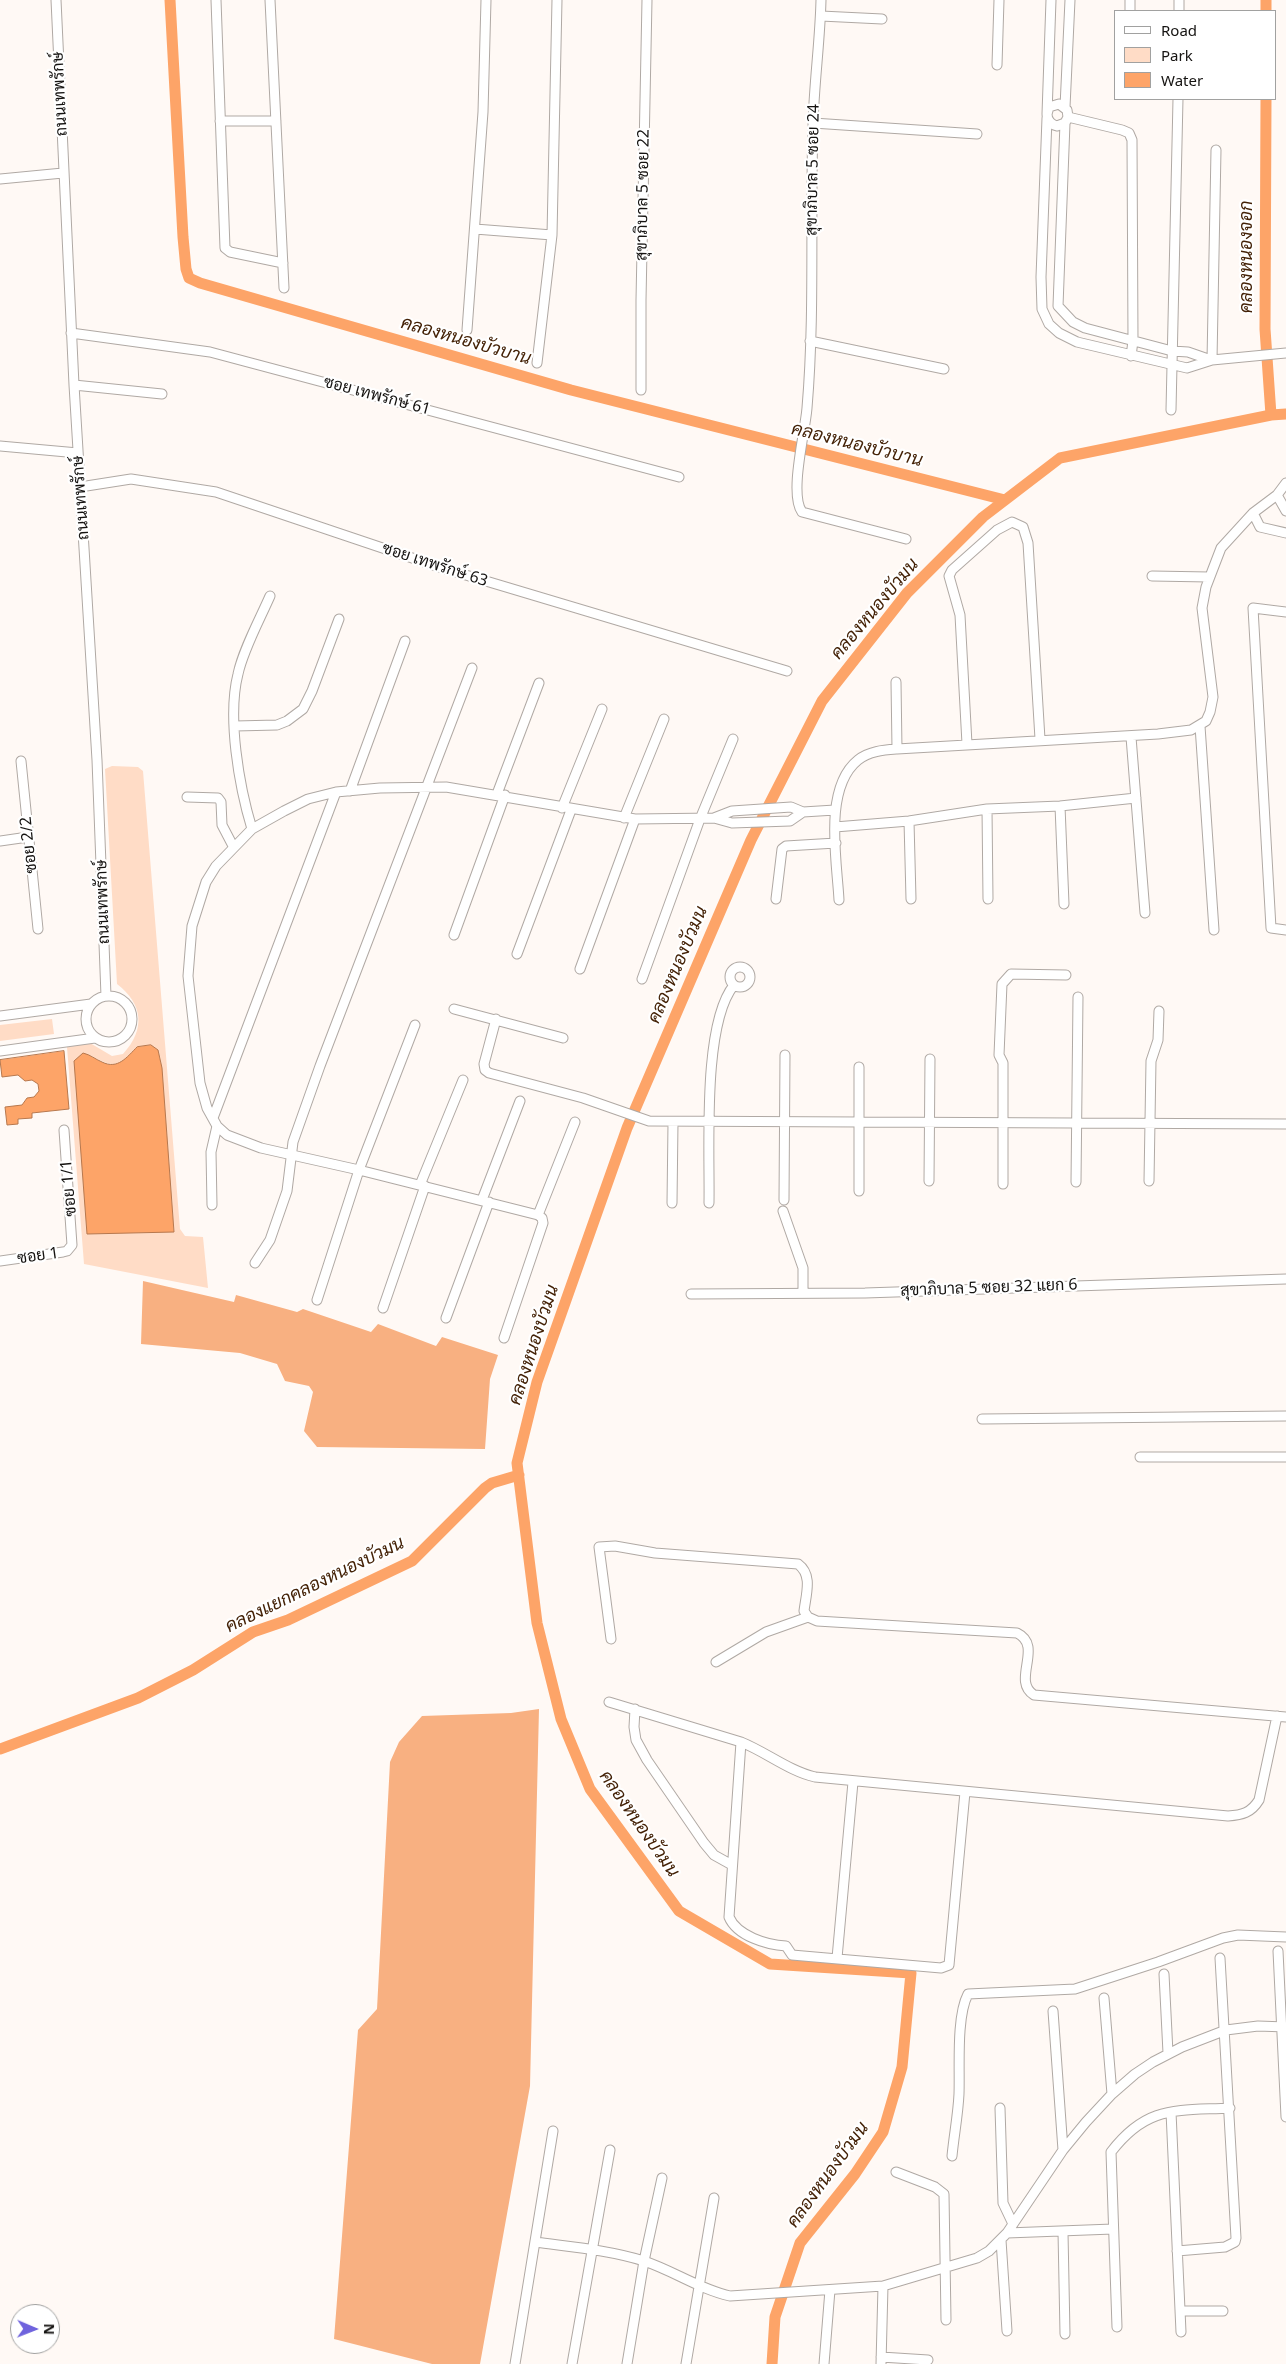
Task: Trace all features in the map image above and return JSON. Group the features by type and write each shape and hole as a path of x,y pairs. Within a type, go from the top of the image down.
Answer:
{"street":[{"name":"ถนนเทพรักษ์","path":"56,0 71,333 97,760 106,996"},
{"path":"216,0 225,248 230,252 283,263"},
{"path":"270,0 284,288"},
{"path":"467,330 483,112 486,0"},
{"path":"537,363 552,235 557,0"},
{"name":"สุขาภิบาล 5 ซอย 22","path":"641,390 640,300 647,0"},
{"name":"สุขาภิบาล 5 ซอย 24","path":"821,0 813,123 810,341 807,409 796,503 802,512 906,539"},
{"path":"997,65 999,0"},
{"path":"1050,0 1041,277 1042,309 1049,324 1059,333 1077,342 1170,366 1187,368 1212,360 1286,353"},
{"path":"1070,0 1065,107 1067,120 1058,306 1065,315 1085,328 1133,342 1172,351 1188,352 1212,360"},
{"path":"821,16 882,19"},
{"path":"1171,410 1170,366 1172,351 1178,100"},
{"path":"1047,116 1050,108 1055,104 1065,107"},
{"path":"1047,116 1054,125 1067,120 1122,130 1129,133 1132,140 1133,342 1131,356"},
{"path":"220,121 276,121"},
{"path":"813,123 977,134"},
{"path":"1212,360 1216,150"},
{"path":"0,179 63,173"},
{"path":"474,229 552,235"},
{"path":"1041,277 1059,276"},
{"name":"ซอย เทพรักษ์ 61","path":"71,333 210,352 679,477"},
{"path":"810,341 944,369"},
{"path":"1187,368 1188,352"},
{"path":"74,385 162,394"},
{"path":"0,446 78,453"},
{"name":"ซอย เทพรักษ์ 63","path":"80,487 131,480 216,492 439,567 787,671"},
{"path":"839,900 835,810 842,784 857,760 875,751 1040,739 1131,736 1191,730 1206,721 1213,697 1202,608 1209,577 1221,548 1253,513 1277,495 1286,483"},
{"path":"1277,495 1286,511"},
{"path":"1253,513 1260,527 1286,533"},
{"path":"967,744 960,616 949,576 952,570 997,530 1004,524 1012,522 1023,527 1028,543 1040,739"},
{"path":"1152,576 1190,575 1209,577"},
{"path":"252,829 242,788 235,726 238,673 270,596"},
{"path":"1286,612 1253,608 1271,928 1286,930"},
{"path":"235,726 277,724 287,721 303,709 312,691 339,619"},
{"path":"350,791 406,641"},
{"path":"255,1263 270,1240 287,1191 294,1142 320,1066 429,786 472,668"},
{"path":"896,682 897,749"},
{"path":"454,935 540,683"},
{"path":"517,954 602,709"},
{"path":"624,818 664,719"},
{"path":"1200,726 1214,930"},
{"path":"1131,736 1145,913"},
{"path":"642,979 700,819 733,739"},
{"name":"ซอย 2/2","path":"21,761 38,929"},
{"path":"504,1338 542,1222 538,1215 422,1185 261,1148 227,1136 215,1122 204,1098 200,1083 191,1009 188,954 192,926 206,882 216,866 233,846 252,829 308,799 336,792 429,786 501,795 567,809 635,819 714,818 732,822 777,822 790,821 803,812"},
{"path":"212,1205 212,1152 215,1122 336,792"},
{"path":"187,797 218,798 221,802 222,825 233,846"},
{"path":"835,827 909,821 987,809 1060,806 1136,798"},
{"path":"1060,806 1064,904"},
{"path":"714,818 732,810 791,807 803,812 835,810"},
{"path":"987,809 988,899"},
{"path":"580,969 635,819"},
{"path":"909,821 911,899"},
{"path":"0,841 28,837"},
{"path":"776,899 782,849 786,846 836,843"},
{"path":"1003,1184 1003,1063 999,1055 1002,984 1011,974 1066,975"},
{"path":"709,1204 711,1055 727,994 734,985"},
{"path":"0,1016 91,1004 106,996 114,997 126,1004 130,1011 131,1026 128,1032 116,1041 101,1041 95,1038 86,1025 86,1018 91,1004"},
{"path":"1076,1182 1078,998"},
{"path":"454,1008 563,1038"},
{"path":"1149,1181 1151,1061 1158,1040 1160,1010"},
{"path":"496,1019 484,1064 485,1070 490,1073 583,1098 643,1120 673,1123 1286,1124"},
{"path":"317,1300 359,1170 415,1025"},
{"path":"0,1051 95,1038"},
{"path":"784,1200 785,1055"},
{"path":"929,1181 930,1058"},
{"path":"859,1067 859,1191"},
{"path":"383,1308 422,1185 463,1080"},
{"path":"446,1318 520,1101"},
{"path":"538,1215 575,1122"},
{"path":"672,1203 673,1123"},
{"name":"ซอย 1/1","path":"64,1130 72,1245"},
{"path":"783,1211 803,1268 803,1292"},
{"name":"ซอย 1","path":"0,1261 63,1252 67,1251 72,1245"},
{"name":"สุขาภิบาล 5 ซอย 32 แยก 6","path":"691,1294 855,1293 1286,1280"},
{"path":"982,1419 1286,1416"},
{"path":"1140,1457 1286,1457"},
{"path":"609,1702 741,1742 761,1750 805,1775 853,1782 1228,1816 1244,1814 1254,1808 1259,1800 1282,1717 1034,1695 1027,1689 1025,1681 1029,1651 1028,1642 1024,1636 1017,1633 817,1621 808,1616 804,1611 808,1579 805,1570 798,1564 655,1553 614,1546 599,1547 611,1639"},
{"path":"716,1662 766,1632 808,1616"},
{"path":"635,1709 634,1727 636,1740 647,1760 704,1843 714,1855 732,1865"},
{"path":"741,1742 728,1908 732,1926 770,1945 786,1946 792,1955 941,1968 949,1965 965,1792"},
{"path":"837,1958 853,1782"},
{"path":"952,2156 959,2093 957,2075 968,1994 1075,1989 1158,1962 1223,1938 1238,1935 1286,1937"},
{"path":"1278,1951 1284,2027 1286,2117"},
{"path":"1177,2251 1225,2247 1235,2242 1226,2030 1220,1958"},
{"path":"1164,1974 1168,2053"},
{"path":"1104,1998 1112,2094"},
{"path":"1053,2011 1063,2150"},
{"path":"535,2242 592,2250 644,2261 711,2292 730,2296 883,2286 977,2258 1004,2236 1063,2150 1112,2094 1135,2074 1168,2053 1226,2030 1258,2026 1284,2027"},
{"path":"1000,2108 1003,2203 1013,2224"},
{"path":"1117,2327 1111,2152 1120,2140 1138,2123 1171,2112 1230,2108"},
{"path":"1171,2112 1181,2332"},
{"path":"515,2364 553,2130"},
{"path":"572,2364 610,2150"},
{"path":"896,2172 935,2187 944,2194 946,2320"},
{"path":"627,2364 644,2261 662,2178"},
{"path":"686,2364 714,2198"},
{"path":"1004,2236 1113,2229"},
{"path":"1063,2232 1065,2334"},
{"path":"1004,2236 1007,2331"},
{"path":"883,2286 881,2360 928,2360"},
{"path":"824,2364 830,2290"},
{"path":"1180,2311 1223,2311"}],"green space":[{"path":"112,766 138,767 143,771 180,1229 185,1236 203,1237 208,1288 84,1264 67,1047 90,1043 112,1056 123,1054 130,1045 138,1026 136,1008 132,1000 117,984 105,769","holes":["133,1051 160,1056 174,1232 90,1055 113,1064 122,1061"]},
{"path":"52,1019 54,1034 0,1041 0,1025"}],"shaded area":[{"path":"143,1281 234,1302 236,1295 297,1312 303,1309 371,1332 378,1324 436,1346 442,1337 498,1355 490,1379 485,1449 317,1447 304,1431 313,1392 309,1386 285,1381 277,1364 240,1353 141,1344"},
{"path":"539,1709 530,2086 480,2364 432,2364 334,2339 358,2030 377,2009 390,1762 399,1742 422,1716 511,1713"}],"water":[{"path":"151,1045 158,1050 162,1068 174,1232 87,1234 74,1061 83,1053 102,1062 113,1064 122,1061 137,1047"},
{"path":"64,1051 69,1109 32,1113 32,1118 18,1119 18,1124 7,1125 5,1107 22,1105 27,1098 34,1097 39,1091 38,1084 32,1080 25,1081 18,1075 2,1077 0,1060"}],"waterway":[{"name":"คลองหนองบัวบาน","path":"170,0 183,237 186,269 189,278 200,283 571,390 1005,500"},
{"name":"คลองหนองจอก","path":"1266,0 1266,10"},
{"name":"คลองหนองจอก","path":"1266,100 1265,329 1271,415"},
{"name":"คลองหนองบัวมน","path":"772,2364 775,2317 800,2243 855,2174 883,2132 902,2067 911,1973 770,1964 679,1911 590,1789 561,1719 537,1623 517,1463 537,1382 627,1128 751,840 822,701 907,593 983,517 1060,458 1271,415 1286,414"},
{"name":"คลองแยกคลองหนองบัวมน","path":"0,1749 138,1698 193,1670 253,1632 288,1620 412,1561 485,1488 492,1483 519,1475"}]}
